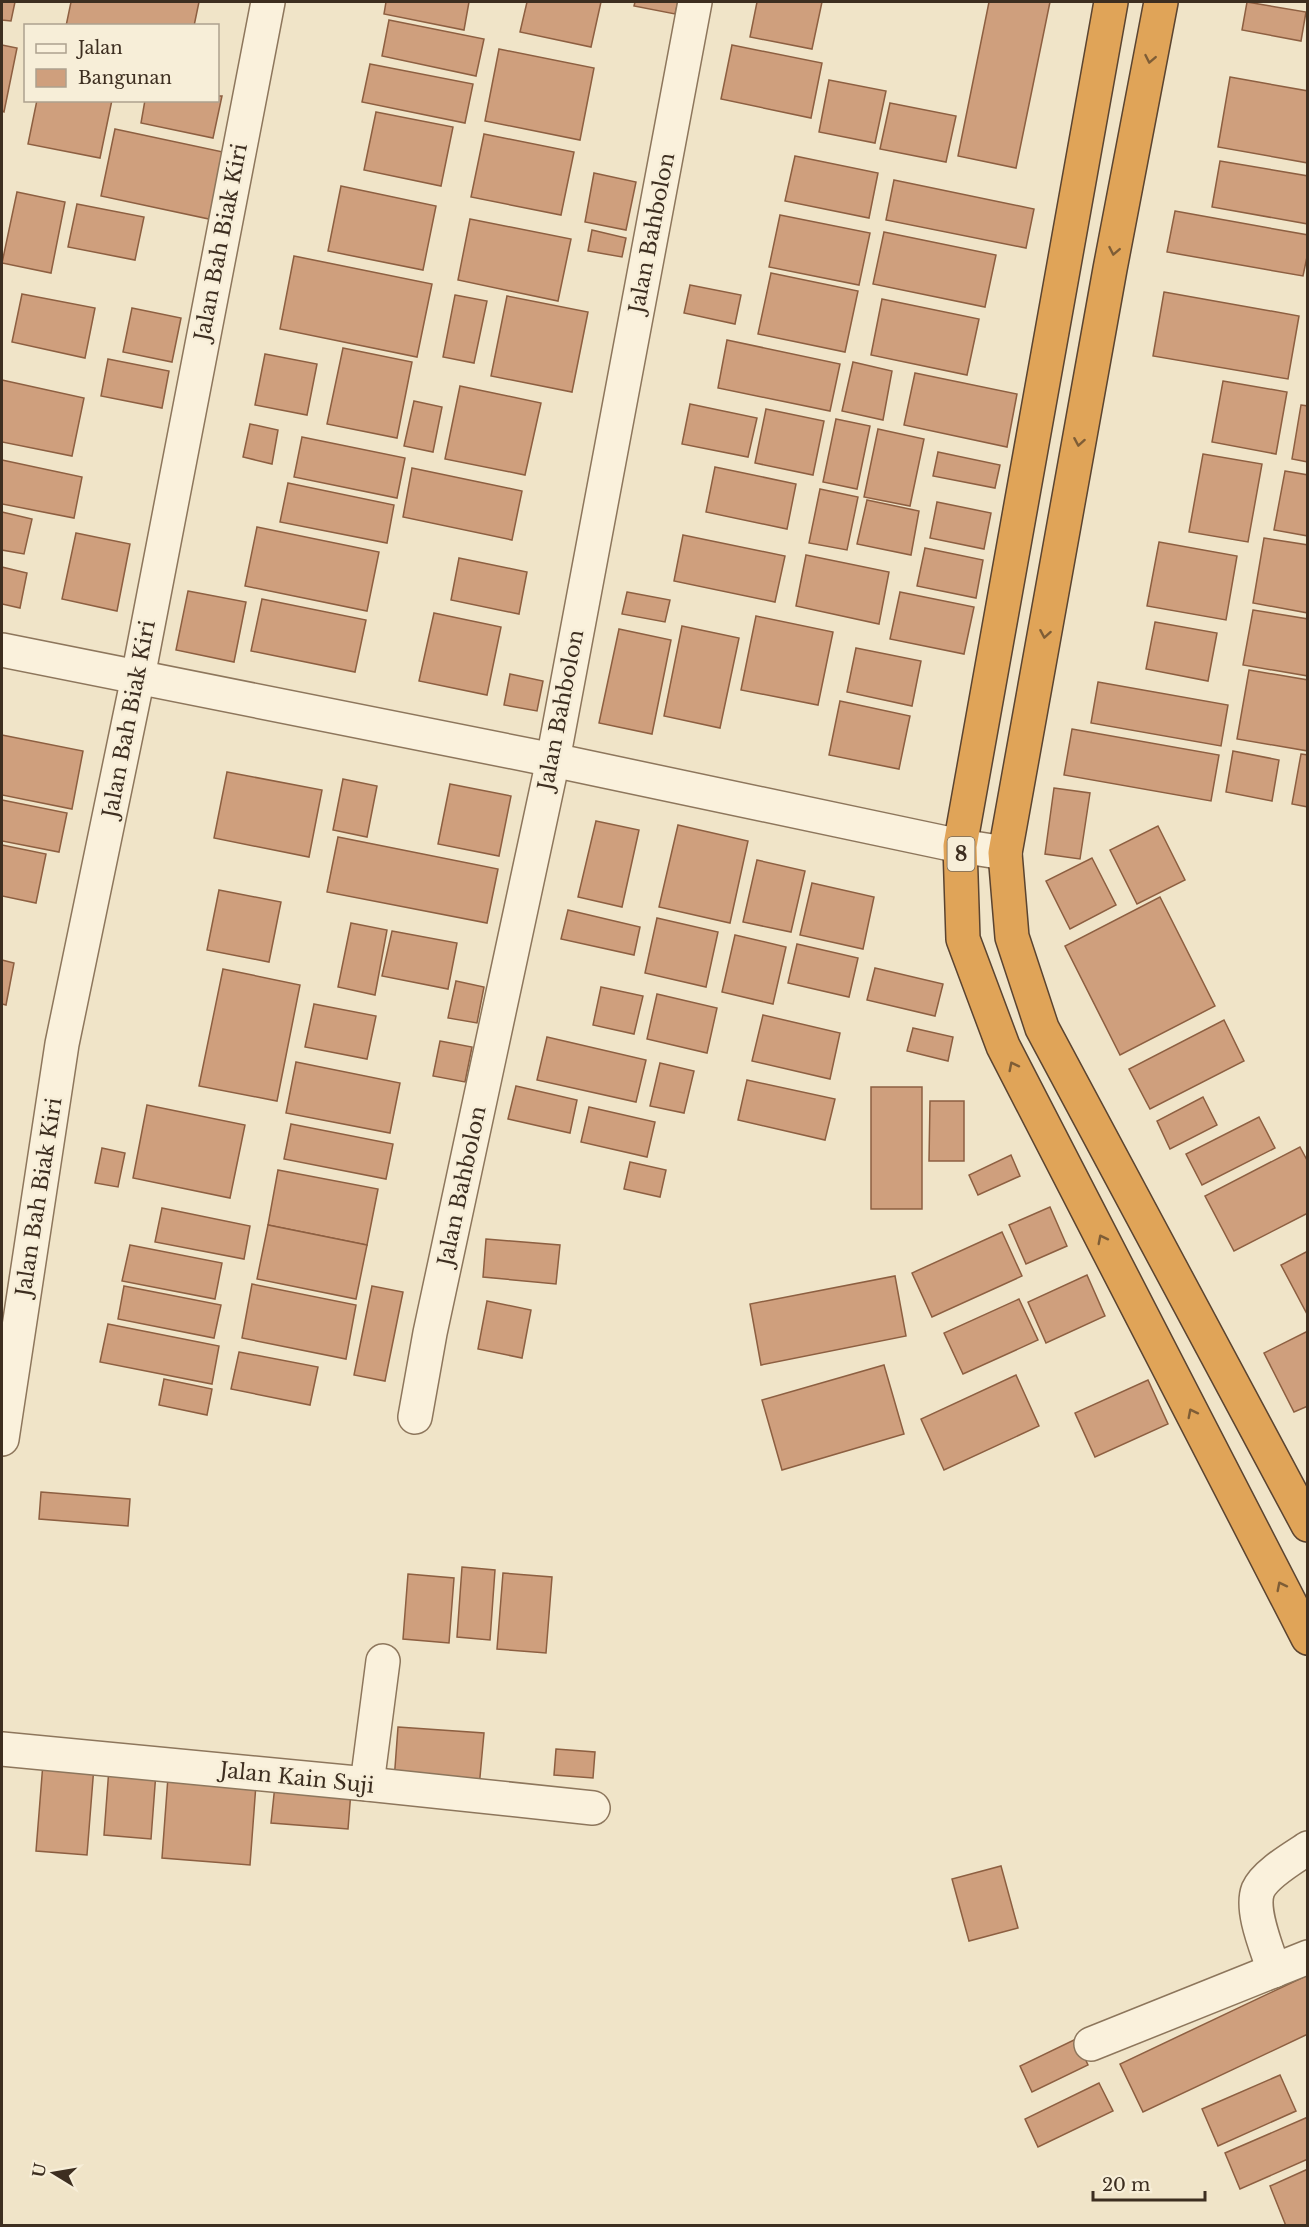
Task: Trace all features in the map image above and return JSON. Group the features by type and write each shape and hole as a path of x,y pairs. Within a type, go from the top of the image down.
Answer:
{"highway":[{"name":"8","path":"1111,2 960,846 963,939 1003,1046 1308,1638"},
{"name":"8","path":"1161,2 1110,269 1005,853 1012,937 1042,1028 1308,1525"}],"street":[{"name":"Jalan Bah Biak Kiri","path":"2,1439 62,1044 138,677 268,2"},
{"name":"Jalan Bahbolon","path":"415,1417 430,1334 553,760 695,2"},
{"path":"2,650 553,760 960,846 1005,853"},
{"path":"367,1784 383,1661"},
{"name":"Jalan Kain Suji","path":"2,1749 593,1808"},
{"path":"1274,1971 1255,1908 1258,1890 1272,1873 1308,1848"},
{"path":"1091,2044 1308,1957"}],"building":[{"path":"2,2 15,2 11,21 2,20"},
{"path":"71,2 199,2 194,24 66,24"},
{"path":"386,2 469,2 464,30 384,14"},
{"path":"527,2 601,2 591,47 520,32"},
{"path":"635,2 678,2 675,14 634,6"},
{"path":"757,2 822,2 812,49 750,37"},
{"path":"989,2 1050,2 1016,168 958,156"},
{"path":"1247,2 1306,12 1301,41 1242,30"},
{"path":"389,20 484,39 476,76 382,56"},
{"path":"2,45 17,48 4,112 2,111"},
{"path":"732,45 822,63 811,118 721,99"},
{"path":"499,49 594,68 580,140 485,121"},
{"path":"370,64 473,84 465,123 362,102"},
{"path":"1230,77 1308,91 1308,163 1218,147"},
{"path":"829,80 886,91 875,143 819,132"},
{"path":"219,96 222,96 213,138 141,123 145,102 219,102"},
{"path":"37,102 112,102 100,158 28,144"},
{"path":"890,103 956,116 946,162 880,149"},
{"path":"376,112 453,127 441,186 364,170"},
{"path":"115,129 223,152 209,219 101,196"},
{"path":"484,134 574,152 561,215 471,197"},
{"path":"795,156 878,173 869,218 785,201"},
{"path":"1220,161 1308,176 1308,224 1212,207"},
{"path":"594,173 636,182 626,230 585,222"},
{"path":"894,180 1034,209 1026,248 886,220"},
{"path":"341,186 436,206 423,270 328,251"},
{"path":"17,192 65,202 51,273 2,263"},
{"path":"77,204 144,217 135,260 68,247"},
{"path":"1175,211 1308,235 1308,252 1303,276 1167,252"},
{"path":"780,215 870,233 859,285 769,267"},
{"path":"470,219 571,239 558,301 458,280"},
{"path":"592,230 626,238 622,257 588,251"},
{"path":"884,232 996,255 985,307 873,284"},
{"path":"294,256 432,284 417,357 280,329"},
{"path":"771,273 858,291 845,352 758,334"},
{"path":"690,285 741,295 735,324 684,313"},
{"path":"1164,292 1299,316 1288,379 1153,356"},
{"path":"22,294 95,308 85,358 12,342"},
{"path":"455,295 487,301 474,363 443,357"},
{"path":"507,296 588,312 572,392 491,376"},
{"path":"882,299 979,319 967,375 871,355"},
{"path":"132,308 181,318 172,362 123,352"},
{"path":"727,340 840,364 830,411 718,388"},
{"path":"343,348 412,362 397,438 327,424"},
{"path":"265,354 317,364 307,415 255,405"},
{"path":"108,359 169,371 162,408 101,396"},
{"path":"853,362 892,371 883,420 842,411"},
{"path":"915,373 1017,394 1007,447 904,425"},
{"path":"2,380 84,398 72,456 2,442"},
{"path":"1223,381 1287,392 1276,454 1212,442"},
{"path":"460,386 541,403 525,475 445,459"},
{"path":"414,401 442,407 433,452 404,446"},
{"path":"690,404 757,418 748,457 682,444"},
{"path":"1301,405 1308,406 1308,462 1292,459"},
{"path":"766,409 824,421 813,475 755,463"},
{"path":"836,419 870,426 857,489 823,482"},
{"path":"250,424 278,430 272,464 243,457"},
{"path":"878,429 924,439 910,506 864,497"},
{"path":"302,437 405,458 397,498 294,477"},
{"path":"938,452 1000,465 995,488 933,476"},
{"path":"1203,454 1262,464 1248,542 1189,532"},
{"path":"2,460 82,477 74,518 2,504"},
{"path":"715,467 796,484 787,529 706,512"},
{"path":"412,468 522,491 512,540 403,517"},
{"path":"1285,471 1308,475 1308,536 1274,530"},
{"path":"288,483 394,505 387,543 280,522"},
{"path":"820,489 858,497 847,550 809,543"},
{"path":"867,500 919,511 911,555 857,544"},
{"path":"937,502 991,513 984,549 930,538"},
{"path":"2,512 32,519 24,554 2,550"},
{"path":"257,527 379,552 367,611 245,586"},
{"path":"76,533 130,544 117,611 62,599"},
{"path":"683,535 785,556 775,602 674,581"},
{"path":"1264,538 1308,545 1308,613 1253,603"},
{"path":"1159,542 1237,556 1226,620 1147,606"},
{"path":"925,548 983,560 976,598 917,586"},
{"path":"806,555 889,572 879,624 796,606"},
{"path":"459,558 527,572 519,614 451,600"},
{"path":"2,567 27,573 20,608 2,604"},
{"path":"188,591 246,602 234,662 176,650"},
{"path":"627,592 670,600 665,622 622,614"},
{"path":"900,592 974,607 964,654 890,639"},
{"path":"262,599 366,620 355,672 251,651"},
{"path":"1253,610 1308,619 1308,676 1243,665"},
{"path":"434,613 501,627 487,695 419,681"},
{"path":"756,616 833,632 818,705 741,690"},
{"path":"1155,622 1217,633 1208,681 1146,669"},
{"path":"682,626 739,638 720,728 664,716"},
{"path":"619,629 671,640 652,734 599,723"},
{"path":"856,648 921,661 912,706 847,692"},
{"path":"1249,670 1308,680 1308,751 1237,739"},
{"path":"510,674 543,681 537,711 504,705"},
{"path":"1098,682 1228,705 1221,746 1091,723"},
{"path":"840,701 910,716 899,769 829,755"},
{"path":"1072,729 1219,755 1211,801 1064,775"},
{"path":"2,735 83,751 72,809 2,795"},
{"path":"1233,751 1279,760 1272,801 1226,792"},
{"path":"1301,754 1308,755 1308,807 1292,804"},
{"path":"227,772 322,790 309,857 214,838"},
{"path":"343,779 377,786 367,837 333,830"},
{"path":"450,784 511,796 499,856 438,844"},
{"path":"1054,788 1090,793 1080,859 1045,854"},
{"path":"2,800 67,813 59,852 2,841"},
{"path":"596,821 639,830 622,907 578,897"},
{"path":"678,825 748,841 730,923 659,907"},
{"path":"1158,826 1185,880 1137,904 1110,850"},
{"path":"338,837 498,869 487,923 327,892"},
{"path":"2,845 46,854 36,903 2,896"},
{"path":"1092,858 1116,905 1070,929 1046,881"},
{"path":"757,860 805,871 791,932 743,922"},
{"path":"812,883 874,897 863,949 800,935"},
{"path":"219,890 281,902 269,962 207,950"},
{"path":"1160,897 1215,1006 1120,1055 1065,946"},
{"path":"568,910 640,927 634,955 561,939"},
{"path":"657,918 718,932 706,987 645,973"},
{"path":"351,923 387,930 375,995 338,987"},
{"path":"392,931 457,943 448,989 382,976"},
{"path":"735,935 786,947 773,1004 722,992"},
{"path":"797,944 858,958 849,997 788,983"},
{"path":"2,960 14,963 6,1005 2,1004"},
{"path":"875,968 943,984 935,1016 867,1000"},
{"path":"223,969 300,985 277,1101 199,1086"},
{"path":"456,981 484,987 477,1023 448,1018"},
{"path":"601,987 643,996 634,1034 593,1025"},
{"path":"657,994 717,1008 707,1053 647,1039"},
{"path":"314,1004 376,1016 367,1059 305,1047"},
{"path":"763,1015 840,1033 830,1079 752,1061"},
{"path":"1224,1020 1244,1061 1150,1109 1129,1069"},
{"path":"913,1028 953,1037 948,1061 907,1051"},
{"path":"547,1037 646,1060 636,1102 537,1080"},
{"path":"440,1041 472,1047 465,1082 433,1076"},
{"path":"296,1062 400,1083 390,1133 286,1113"},
{"path":"660,1063 694,1071 684,1113 650,1106"},
{"path":"747,1080 835,1099 825,1140 738,1120"},
{"path":"516,1086 577,1100 570,1133 508,1119"},
{"path":"871,1087 922,1087 922,1209 871,1209"},
{"path":"1203,1097 1217,1125 1170,1149 1157,1121"},
{"path":"930,1101 964,1101 964,1161 929,1161"},
{"path":"147,1105 245,1125 230,1198 133,1178"},
{"path":"589,1107 655,1122 647,1157 581,1142"},
{"path":"1259,1117 1275,1148 1202,1185 1186,1154"},
{"path":"291,1124 393,1144 386,1179 284,1159"},
{"path":"1300,1147 1308,1162 1308,1213 1234,1251 1205,1196"},
{"path":"102,1148 125,1153 118,1187 95,1183"},
{"path":"1011,1155 1020,1176 978,1195 969,1175"},
{"path":"630,1162 666,1170 660,1197 624,1189"},
{"path":"278,1170 378,1189 367,1245 268,1225"},
{"path":"1050,1207 1067,1246 1026,1264 1009,1225"},
{"path":"162,1208 250,1226 244,1259 155,1242"},
{"path":"268,1225 367,1245 356,1299 257,1279"},
{"path":"1002,1232 1022,1276 932,1317 912,1273"},
{"path":"486,1239 560,1245 556,1284 483,1277"},
{"path":"130,1245 222,1263 215,1299 122,1281"},
{"path":"1308,1251 1308,1314 1307,1314 1281,1265"},
{"path":"1087,1275 1105,1316 1046,1343 1028,1302"},
{"path":"895,1276 906,1336 761,1365 750,1304"},
{"path":"252,1284 356,1305 346,1359 242,1338"},
{"path":"124,1286 221,1305 214,1338 118,1319"},
{"path":"372,1286 403,1292 385,1381 354,1375"},
{"path":"1019,1299 1038,1340 963,1374 944,1333"},
{"path":"487,1301 531,1310 522,1358 478,1349"},
{"path":"108,1324 219,1346 212,1384 100,1362"},
{"path":"1308,1331 1308,1406 1294,1412 1264,1353"},
{"path":"239,1352 318,1367 310,1405 231,1389"},
{"path":"884,1365 904,1434 782,1470 762,1400"},
{"path":"1016,1375 1039,1426 944,1470 921,1419"},
{"path":"164,1379 212,1389 207,1415 159,1405"},
{"path":"1148,1380 1168,1424 1095,1457 1075,1413"},
{"path":"41,1492 130,1499 128,1526 39,1519"},
{"path":"462,1567 495,1570 490,1640 457,1637"},
{"path":"503,1573 552,1577 546,1653 497,1649"},
{"path":"408,1574 454,1578 449,1643 403,1639"},
{"path":"398,1727 484,1733 479,1788 394,1781"},
{"path":"556,1749 595,1752 593,1778 554,1775"},
{"path":"43,1763 94,1766 87,1855 36,1851"},
{"path":"109,1768 156,1772 151,1839 104,1835"},
{"path":"168,1777 256,1784 250,1865 162,1858"},
{"path":"275,1785 351,1791 348,1829 271,1823"},
{"path":"1001,1866 1018,1928 969,1941 952,1879"},
{"path":"1308,1975 1308,2034 1143,2112 1120,2064"},
{"path":"1076,2039 1088,2065 1032,2092 1020,2066"},
{"path":"1280,2075 1296,2111 1218,2146 1202,2109"},
{"path":"1099,2083 1113,2111 1038,2147 1025,2119"},
{"path":"1308,2117 1308,2159 1240,2189 1225,2153"},
{"path":"1308,2169 1308,2225 1286,2226 1270,2186"}]}
